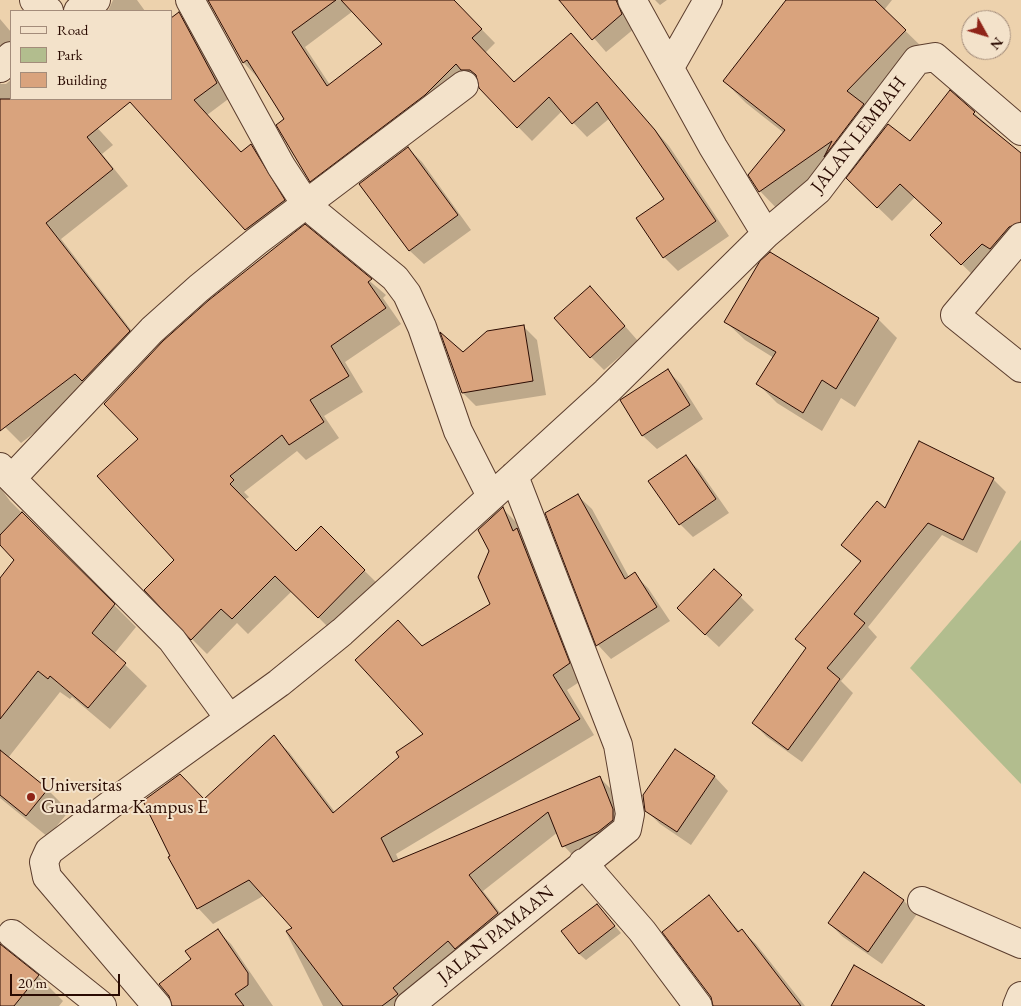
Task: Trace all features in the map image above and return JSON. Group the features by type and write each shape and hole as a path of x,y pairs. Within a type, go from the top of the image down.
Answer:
{"street":[{"path":"34,0 48,10"},
{"path":"80,10 96,0"},
{"path":"190,0 281,166 298,192 328,224 395,278 407,294 422,327 458,431 491,496"},
{"path":"157,1006 47,877 44,862 49,852 279,683 342,632 606,392 766,234 713,147 632,0"},
{"path":"670,67 708,0"},
{"path":"0,68 10,57"},
{"name":"JALAN LEMBAH","path":"766,234 818,190 917,60 935,57 1021,131"},
{"path":"229,718 172,640 6,472 152,330 206,282 308,202 464,85"},
{"path":"1021,237 955,315 1021,368"},
{"name":"JALAN PAMAAN","path":"409,1006 627,829 630,814 627,784 618,745 514,476"},
{"path":"583,864 642,931 698,1006"},
{"path":"922,901 1021,944"},
{"path":"12,934 102,1006"},
{"path":"1017,1006 1021,996"}],"green space":[{"path":"1021,540 1021,784 910,668"}],"building":[{"path":"208,0 336,0 292,32 327,86 382,44 341,0 454,0 482,29 472,38 514,82 571,33 655,130 716,221 663,258 636,218 664,199 597,102 572,124 549,97 517,128 479,88 476,75 470,70 461,70 456,64 425,95 310,182 276,125 284,119 247,60 243,63"},
{"path":"559,0 616,0 622,14 592,40"},
{"path":"786,0 875,0 906,30 847,91 864,104 824,157 832,141 759,192 748,175 785,130 723,81"},
{"path":"179,12 217,83 194,100 241,152 251,144 285,200 245,230 130,102 87,137 113,169 46,223 130,331 82,381 75,374 0,431 0,99 172,100 172,17"},
{"path":"950,90 975,112 973,114 1021,153 1021,222 1009,227 990,249 982,244 961,265 930,235 942,223 900,184 877,208 846,178 888,124 910,141"},
{"path":"408,147 458,215 409,251 359,184"},
{"path":"305,224 372,279 368,282 386,308 331,346 349,376 310,400 324,422 289,445 282,435 230,476 234,480 230,484 296,551 321,526 365,570 318,618 275,576 232,619 221,609 191,640 144,590 174,560 97,476 138,439 104,404 163,341 209,300"},
{"path":"770,252 879,318 836,389 822,380 803,413 756,384 776,352 724,322 760,261"},
{"path":"590,286 625,326 590,358 554,318"},
{"path":"524,325 533,381 462,393 440,332 463,352 487,331"},
{"path":"668,369 690,405 642,436 620,400"},
{"path":"919,441 994,478 963,540 928,523 854,614 865,623 827,668 840,679 788,750 752,723 806,648 795,639 861,561 841,545 877,501 885,508"},
{"path":"686,455 716,499 679,525 648,481"},
{"path":"578,494 625,579 635,572 657,607 596,646 545,513"},
{"path":"503,507 513,531 517,528 570,663 553,675 580,719 381,838 393,862 600,776 613,809 613,820 598,832 562,847 548,812 469,875 498,913 455,949 448,941 393,988 398,994 382,1006 343,1006 286,931 292,928 249,880 197,909 168,857 170,856 143,801 180,774 204,799 274,735 333,813 399,757 396,752 423,734 355,660 398,620 422,646 490,604 478,577 489,551 478,530"},
{"path":"22,512 115,604 92,633 126,663 88,708 50,676 48,679 38,671 0,719 0,578 14,560 0,545 0,535"},
{"path":"714,569 742,595 705,635 677,608"},
{"path":"675,749 715,776 677,832 645,811 643,795"},
{"path":"0,750 48,789 26,816 0,795"},
{"path":"864,872 904,900 868,952 828,923"},
{"path":"709,895 738,932 742,929 801,1006 713,1006 711,997 662,932"},
{"path":"597,904 615,926 579,954 561,931"},
{"path":"218,929 248,973 248,985 235,994 244,1006 172,1006 169,996 159,984 191,959 185,951"},
{"path":"0,944 39,975 14,1006 0,1006"},
{"path":"854,965 925,1006 831,1006"}],"place":[{"name":"Universitas Gunadarma Kampus E","path":"31,797"}]}
